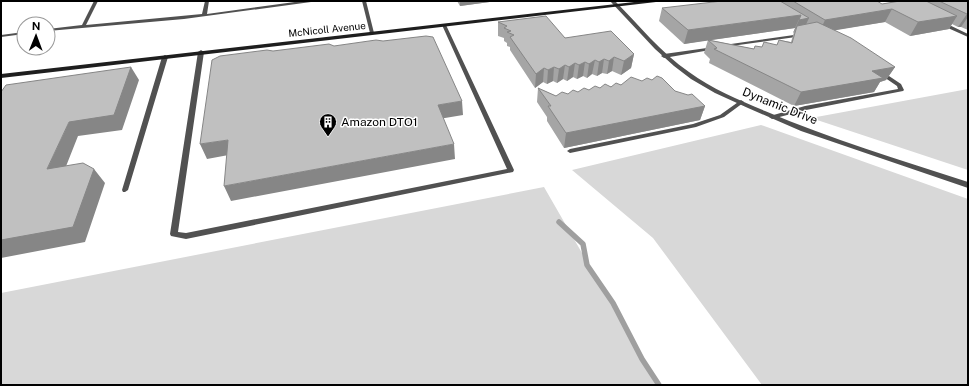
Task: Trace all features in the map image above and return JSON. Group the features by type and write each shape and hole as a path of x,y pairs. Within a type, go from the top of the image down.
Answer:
{"main road":[{"name":"McNicoll Avenue","path":"1,76 444,25 614,3 656,1"}],"street":[{"name":"Dynamic Drive","path":"614,3 664,56 693,77 716,91 772,117 968,185"}],"lane":[{"path":"84,26 96,1"},
{"path":"204,16 207,1"},
{"path":"56,29 204,16 311,1"},
{"path":"364,1 372,33"},
{"path":"933,18 968,36"},
{"path":"201,52 174,234 186,236 511,170 444,25"},
{"path":"664,56 811,33"},
{"path":"1,36 16,34"},
{"path":"125,190 165,56"},
{"path":"772,117 805,108 901,90 899,85 874,68"},
{"path":"570,151 694,126 722,116 741,102"}],"shaded area":[{"path":"968,89 968,170 811,118"},
{"path":"761,125 968,199 968,385 762,385 653,238 572,170"},
{"path":"544,187 658,385 1,385 1,293"}],"building":[{"path":"722,1 780,1 809,18 799,20 801,15 688,30 662,8"},
{"path":"793,1 877,1 882,4 900,1 926,1 957,16 918,22 892,9 825,20"},
{"path":"939,1 968,1 968,14 967,14"},
{"path":"546,16 565,38 611,31 634,54 624,61 614,57 609,61 604,59 599,62 595,60 589,64 585,62 579,65 575,63 569,67 565,65 559,69 554,67 548,70 544,68 536,74 510,37 514,35 507,32 511,31 504,28 507,26 498,22"},
{"path":"817,22 851,38 895,67 872,71 883,78 801,92 714,49 717,48 708,40 754,49 755,46 762,47 764,42 777,45 779,40 792,43 797,26"},
{"name":"Amazon DTO1","path":"426,36 433,37 462,101 438,105 454,144 224,186 228,140 200,144 212,60 220,56 267,50 273,51 329,44 334,46 376,40 383,41"},
{"path":"131,67 114,115 69,122 47,169 83,163 94,169 73,227 1,240 1,92 6,85"},
{"path":"657,76 662,78 675,91 688,95 692,94 705,106 566,133 548,106 551,106 538,88 556,96 562,92 568,94 573,90 578,92 584,88 589,90 595,86 600,88 605,84 611,87 616,83 621,85 631,77 642,81 647,78 652,80"}],"waterway":[{"path":"559,222 583,244 587,265 613,303 642,359 659,385"}],"place":[{"name":"Amazon DTO1","path":"328,137"}]}
